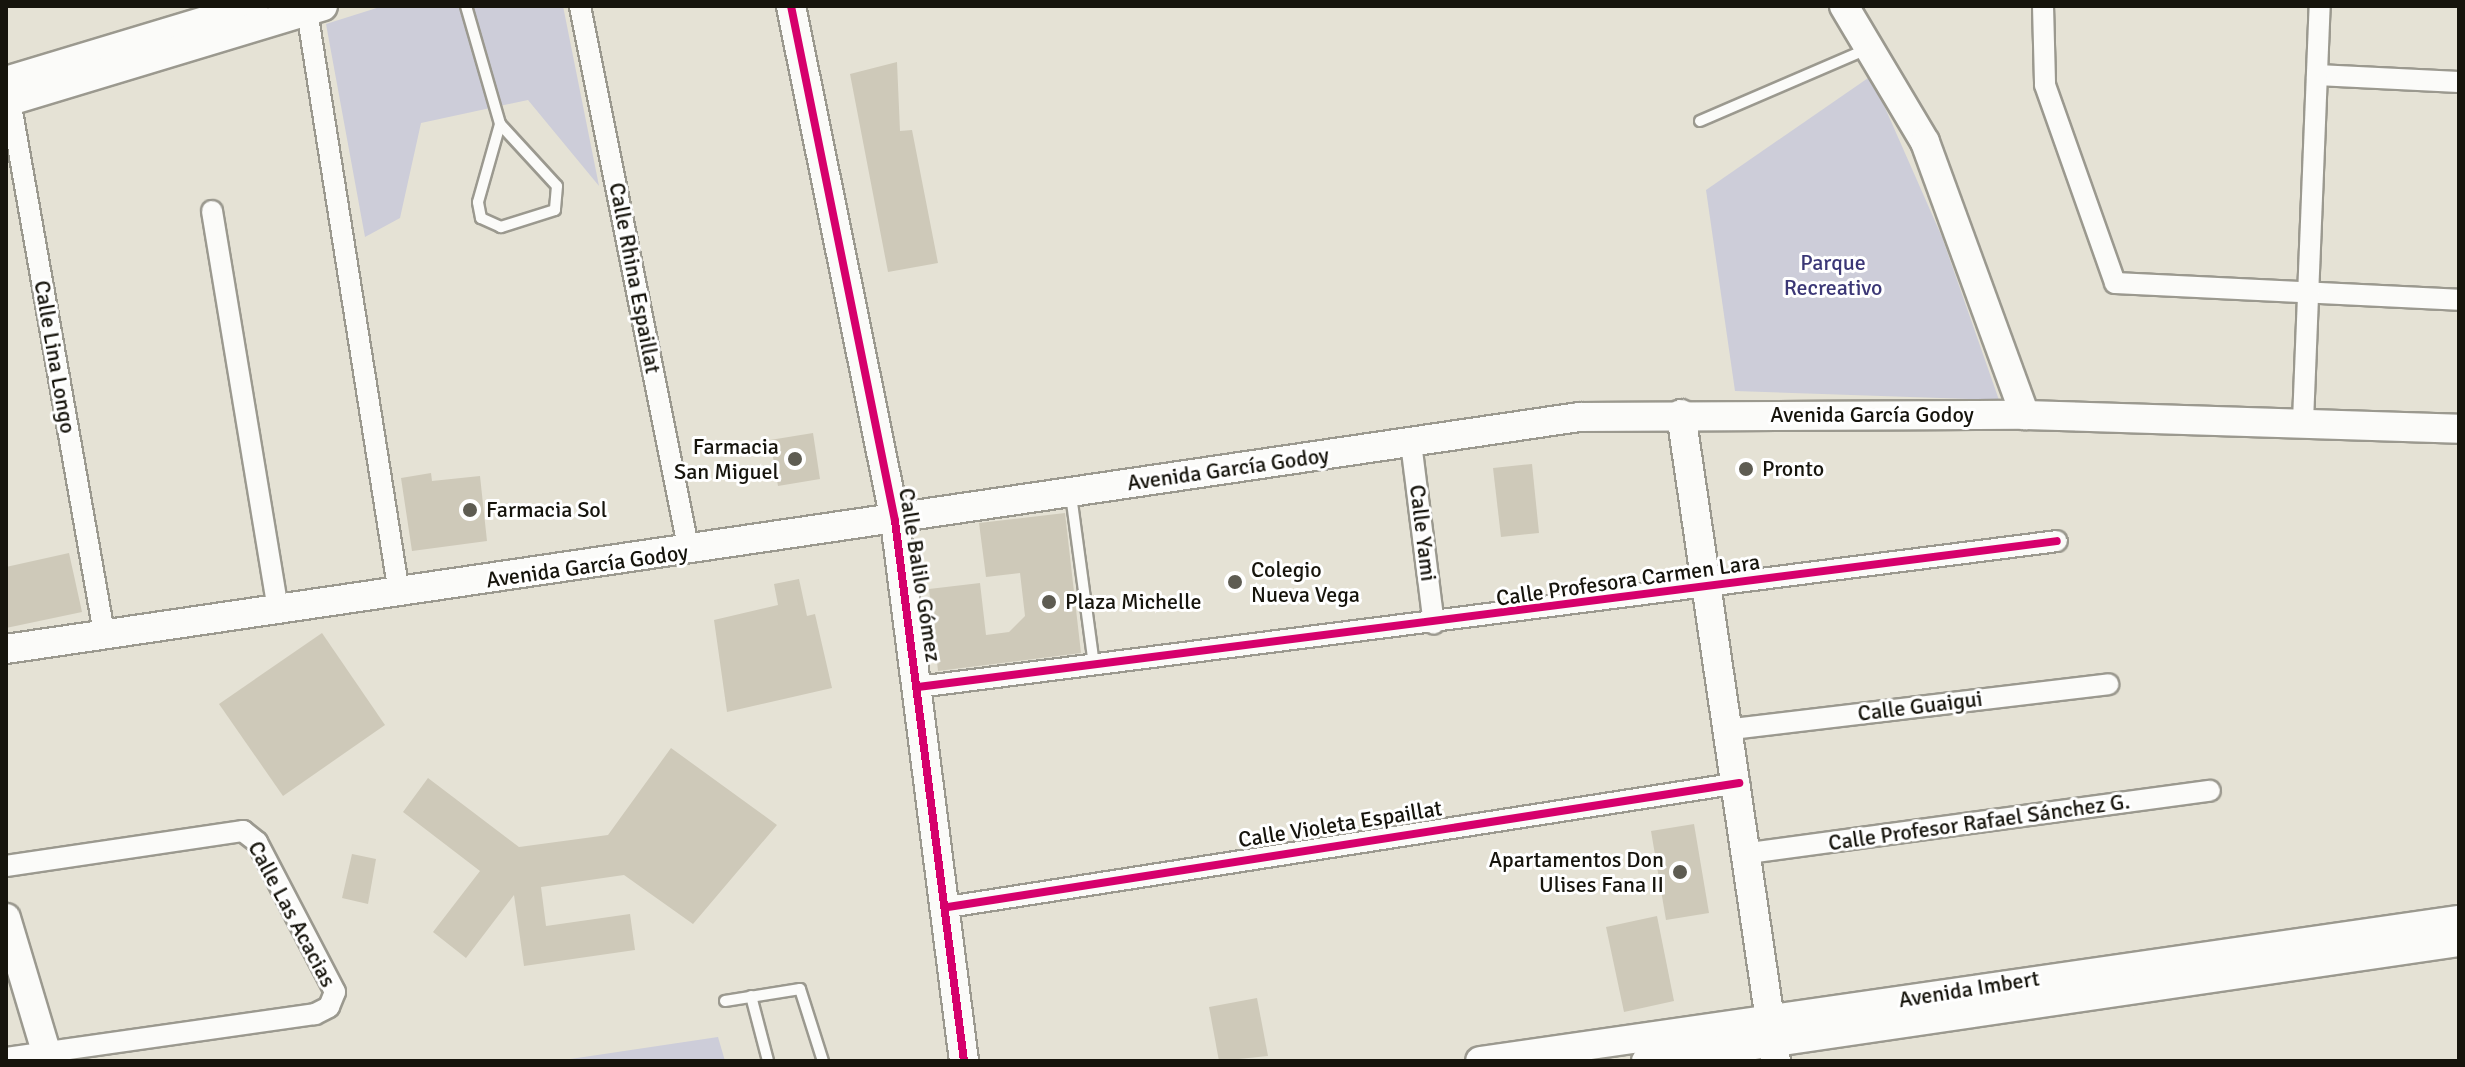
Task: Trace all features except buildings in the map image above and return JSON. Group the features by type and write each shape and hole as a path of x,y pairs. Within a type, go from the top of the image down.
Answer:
{"main road":[{"path":"7,91 254,6"},
{"name":"Calle Balilo Gómez","path":"791,6 895,521 948,907 964,1061"},
{"path":"1844,6 1925,142 2025,415"},
{"path":"207,22 315,9"},
{"path":"1681,414 1733,729 1773,1041"},
{"name":"Avenida García Godoy","path":"6,649 895,521 1579,417 1681,414 2025,415 2303,421 2459,429"},
{"path":"6,918 48,1056"},
{"name":"Avenida Imbert","path":"1646,1061 2287,956 2459,920"},
{"name":"Avenida Imbert","path":"2287,956 2459,942"},
{"name":"Avenida Imbert","path":"1480,1061 1773,1041"}],"street":[{"name":"Calle Rhina Espaillat","path":"580,6 689,551"},
{"path":"2043,6 2045,85 2115,283 2306,295 2459,300"},
{"path":"2303,421 2320,6"},
{"path":"315,9 399,593"},
{"path":"2317,75 2459,82"},
{"name":"Calle Lina Longo","path":"7,91 104,633"},
{"path":"212,211 278,610"},
{"name":"Calle Yami","path":"1411,443 1434,624"},
{"name":"Calle Profesora Carmen Lara","path":"918,687 1094,668 2057,541"},
{"name":"Calle Guaigui","path":"1733,729 2108,684"},
{"name":"Calle Violeta Espaillat","path":"948,907 1739,783"},
{"name":"Calle Profesor Rafael Sánchez G.","path":"1749,853 2210,791"},
{"name":"Calle Las Acacias","path":"6,866 243,831 257,842 335,992 329,1007 315,1014 48,1056 6,1058"}],"lane":[{"path":"466,6 500,124 557,186 559,200 541,218 501,227 481,218 478,202 500,124"},
{"path":"1700,121 1869,48"},
{"path":"1071,492 1094,668"},
{"path":"725,1001 800,989 823,1061"},
{"path":"751,996 768,1061"}],"green space":[{"path":"383,6 563,6 599,186 528,100 421,123 400,218 365,237 326,24"},
{"name":"Parque Recreativo","path":"1871,76 1942,237 1999,400 1735,391 1706,190"},
{"path":"718,1037 725,1061 557,1061"}],"cycle path":[{"path":"791,6 895,521 964,1061"},
{"path":"918,687 2057,541"},
{"path":"948,907 1739,783"}],"place":[{"name":"Farmacia San Miguel","path":"795,459"},
{"name":"Pronto","path":"1746,469"},
{"name":"Farmacia Sol","path":"470,510"},
{"name":"Colegio Nueva Vega","path":"1235,582"},
{"name":"Plaza Michelle","path":"1049,602"},
{"name":"Apartamentos Don Ulises Fana II","path":"1680,872"}]}
